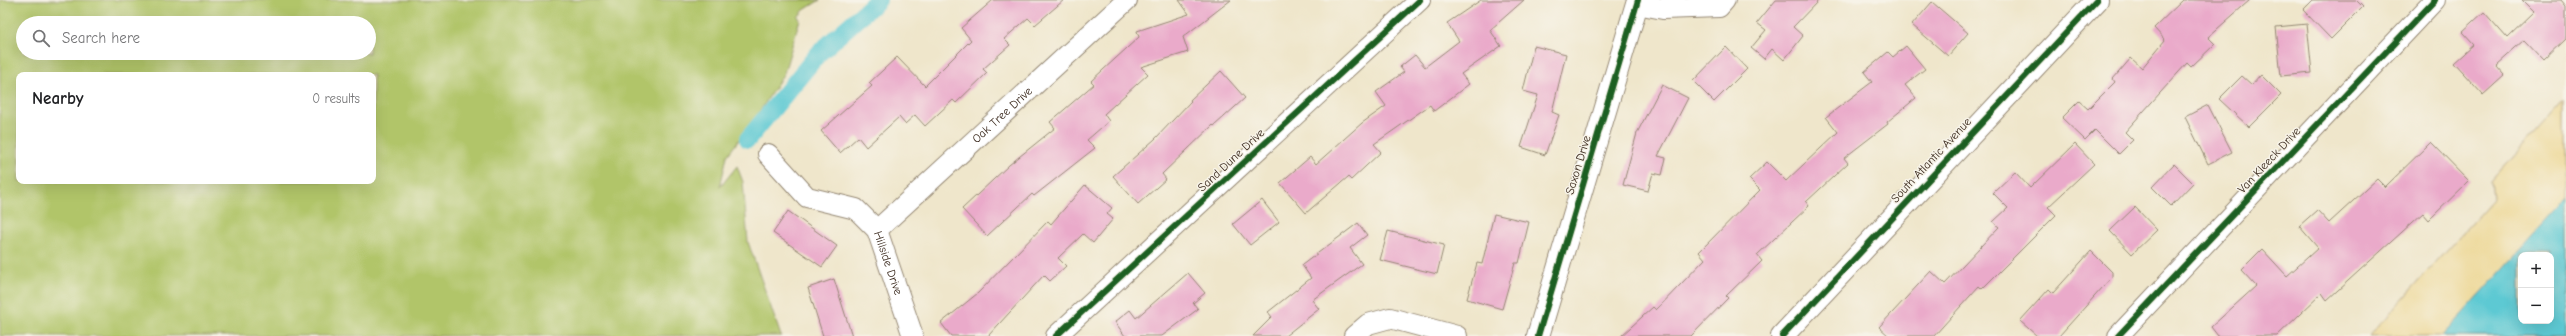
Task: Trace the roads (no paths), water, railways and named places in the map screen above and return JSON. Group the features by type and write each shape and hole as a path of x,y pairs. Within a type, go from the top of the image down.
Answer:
{"street":[{"name":"Oak Tree Drive","path":"877,230 1127,0"},
{"name":"Sand Dune Drive","path":"1056,336 1420,0"},
{"path":"1638,2 1663,9 1719,7 1725,0"},
{"name":"South Atlantic Avenue","path":"1782,336 2097,0"},
{"name":"Van Kleeck Drive","path":"2118,336 2435,0"},
{"name":"Saxon Drive","path":"1538,336 1638,2"},
{"name":"Hillside Drive","path":"768,154 807,198 856,210 877,230 913,336"},
{"path":"1354,336 1368,324 1390,318 1457,336"}],"water":[{"path":"2566,200 2566,336 2442,336 2518,253 2518,324 2554,324 2554,252 2519,252"}],"waterway":[{"path":"748,139 819,53 878,0"}]}
